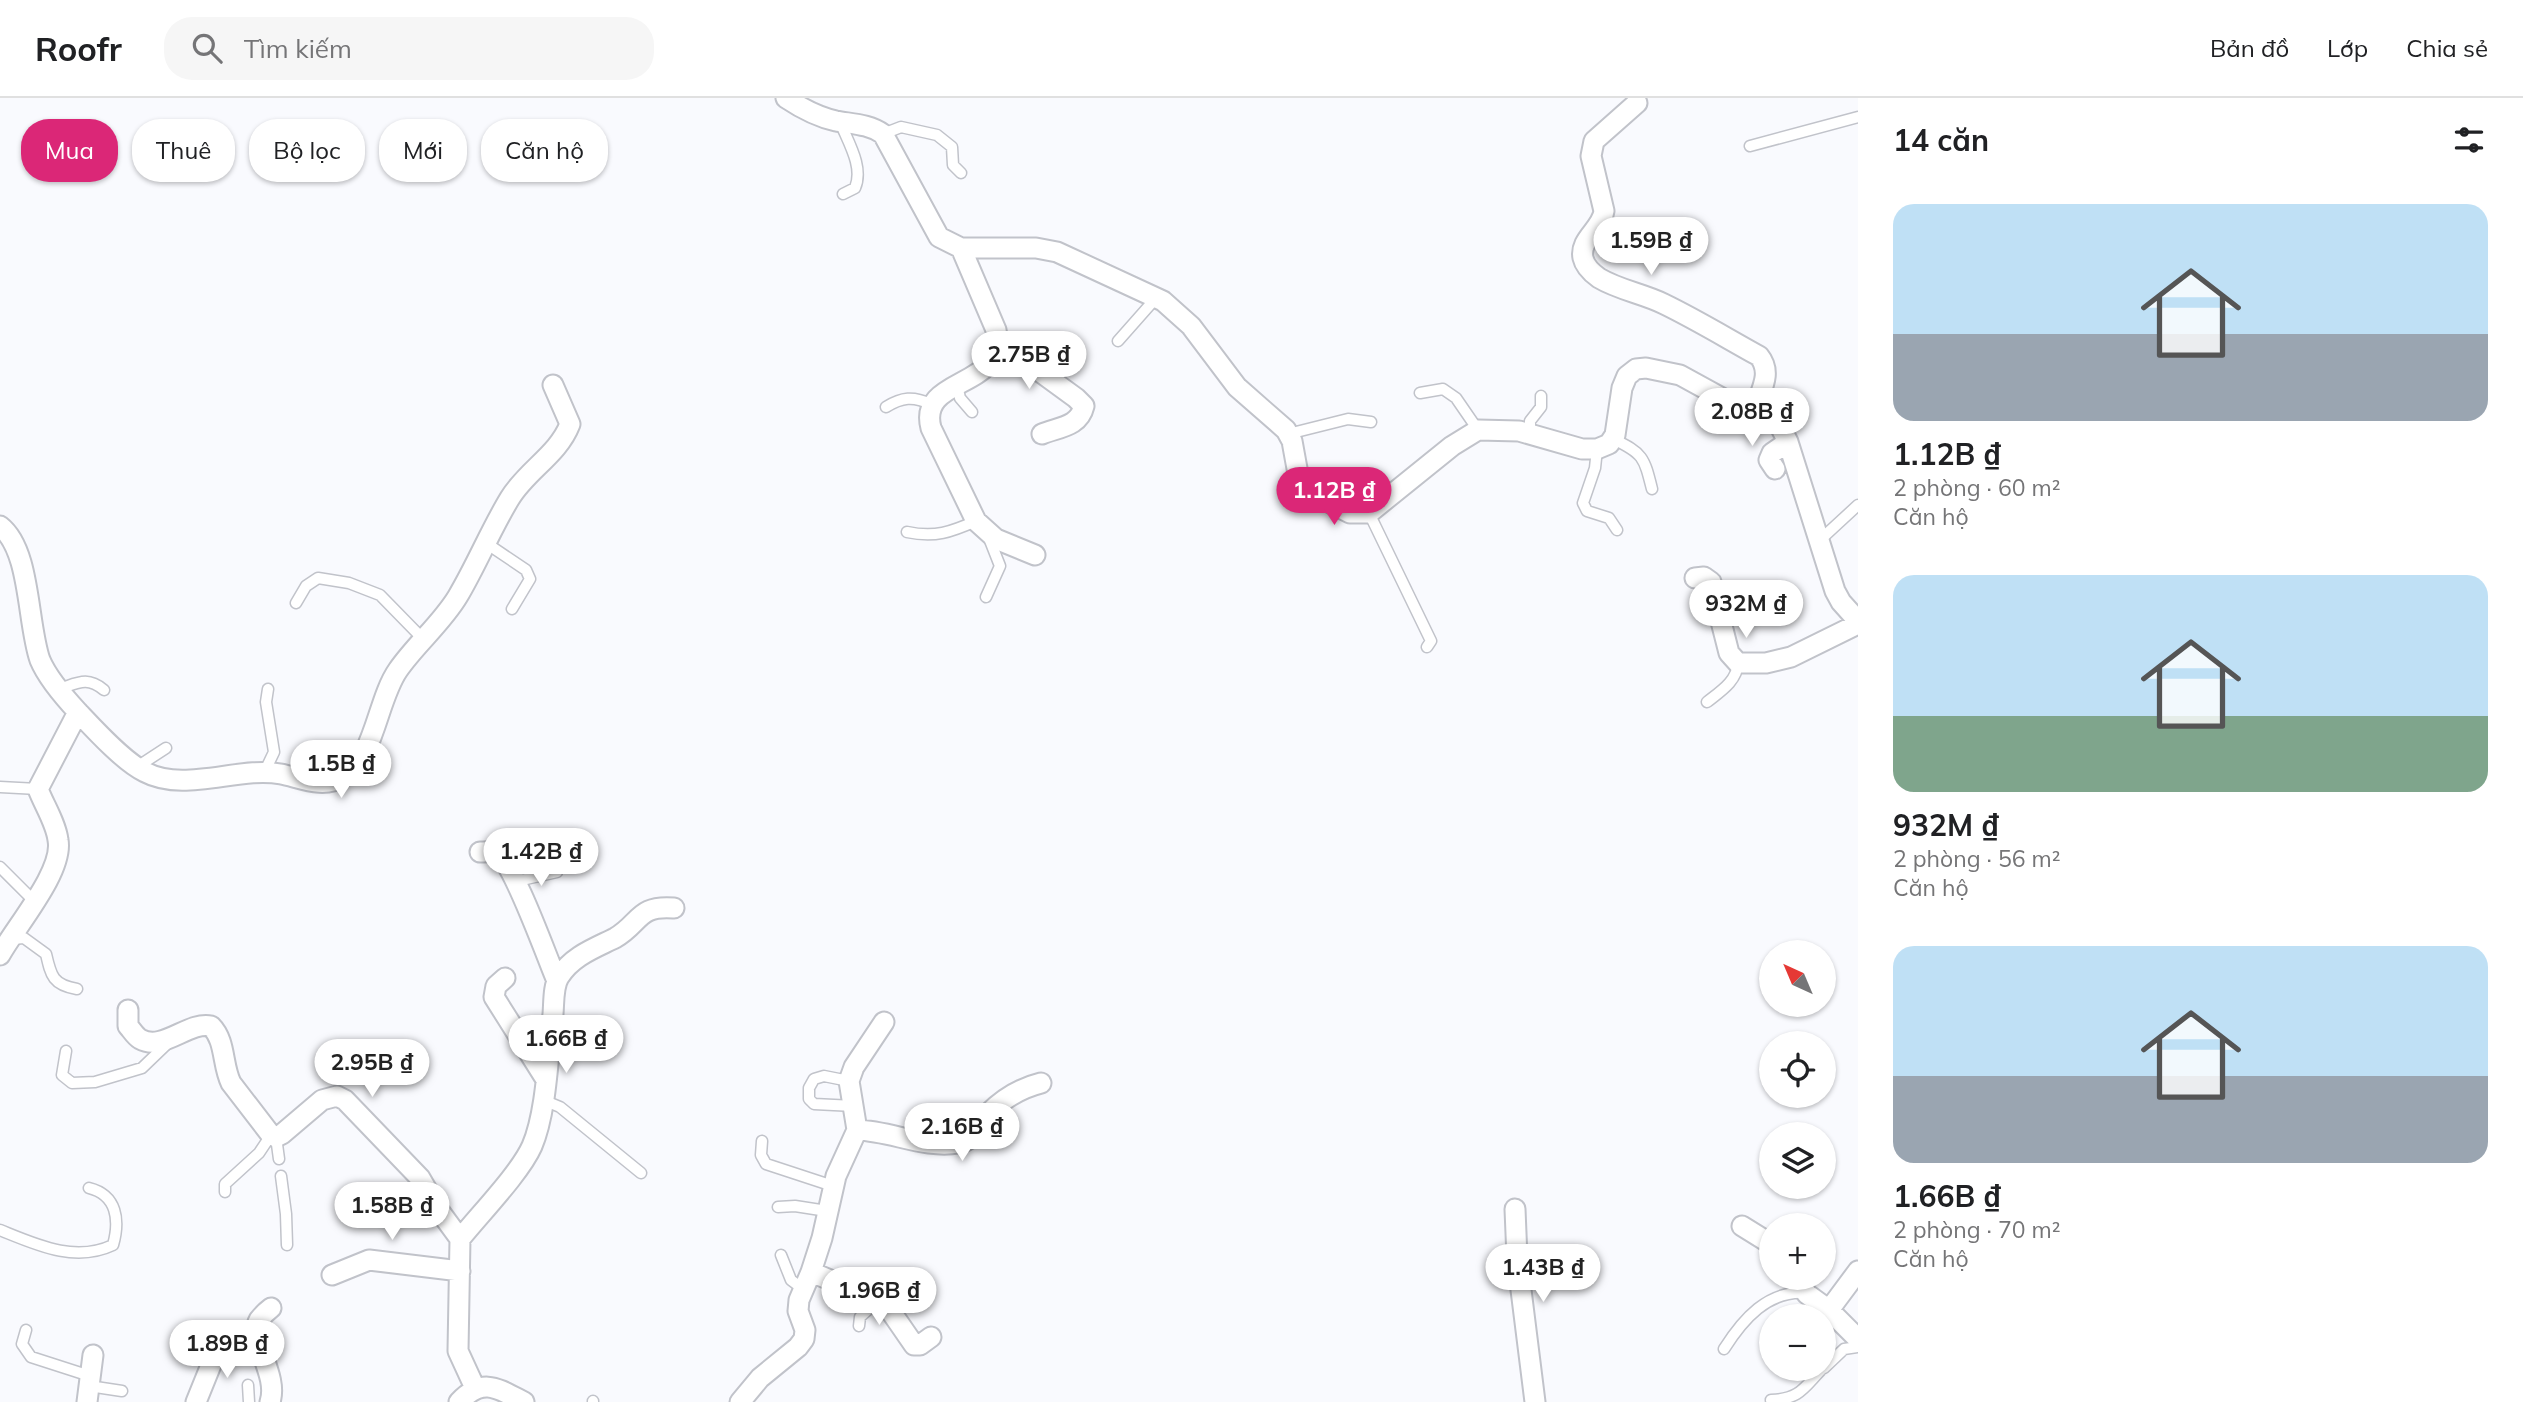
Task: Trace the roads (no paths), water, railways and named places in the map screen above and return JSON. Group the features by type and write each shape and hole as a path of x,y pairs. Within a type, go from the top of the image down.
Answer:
{"street":[{"path":"786,98 811,112 866,126 883,134 939,237 961,248 1036,248 1057,252 1156,297 1177,312 1191,326 1237,387 1277,420 1288,434 1292,441 1298,474 1305,486 1315,495 1350,513 1369,513 1452,446 1478,430 1530,433 1582,449 1605,444 1615,435 1622,388 1627,376 1636,369 1646,368 1680,375 1722,398 1756,406 1780,426 1788,442 1841,602 1858,623 1791,657 1766,663 1738,663 1729,653 1711,582 1704,577 1695,578"},
{"path":"1637,103 1594,141 1591,156 1604,219 1585,242 1583,262 1601,279 1663,303 1759,356 1766,365 1767,373 1756,406"},
{"path":"961,248 999,342 987,367 939,395 931,404 928,416 931,428 981,526 996,539 1035,555"},
{"path":"999,342 1084,406 1082,414 1070,425 1042,434"},
{"path":"0,526 15,543 42,664 78,712 137,767 160,778 264,773 313,783 329,783 354,768 398,670 457,598 512,495 565,438 570,424 553,385"},
{"path":"1775,469 1769,460 1772,453 1788,442"},
{"path":"4,948 52,874 59,855 58,839 38,789 78,712"},
{"path":"460,1239 532,1145 542,1100 557,981 517,881 505,861 495,852 480,852"},
{"path":"557,981 582,955 598,944 617,937 652,908 674,908"},
{"path":"505,978 496,986 494,997 545,1078"},
{"path":"128,1010 128,1026 139,1039 152,1042 203,1024 217,1031 231,1083 274,1136 322,1100 337,1096 345,1100 420,1178 460,1239 458,1351 475,1388"},
{"path":"740,1402 760,1378 804,1339 805,1330 798,1311 799,1300 822,1238 833,1186 857,1130 849,1081 862,1054 884,1022"},
{"path":"857,1130 872,1130 914,1142 960,1143 971,1138 987,1114 1013,1093 1041,1083"},
{"path":"1515,1209 1517,1258 1535,1402"},
{"path":"1742,1226 1759,1237"},
{"path":"332,1275 369,1260 460,1272"},
{"path":"1833,1304 1858,1271"},
{"path":"807,1281 882,1301 914,1345 920,1345 931,1338"},
{"path":"1806,1290 1822,1304"},
{"path":"270,1402 274,1389 256,1332 260,1319 271,1308"},
{"path":"1836,1317 1858,1339"},
{"path":"196,1402 211,1365 210,1350"},
{"path":"89,1388 93,1355"},
{"path":"459,1402 475,1388 486,1386 500,1389 524,1402"}],"lane":[{"path":"1751,146 1858,117"},
{"path":"840,121 858,167 859,178 855,188 843,194"},
{"path":"883,134 901,127 937,135 952,147 953,165 961,173"},
{"path":"1118,341 1156,297"},
{"path":"957,385 960,398 972,412"},
{"path":"1420,393 1443,389 1457,398 1478,430"},
{"path":"1530,433 1530,421 1541,407 1541,396"},
{"path":"886,407 899,399 916,397 931,404"},
{"path":"1288,434 1348,419 1371,422"},
{"path":"1617,530 1609,518 1587,511 1583,503 1605,444 1633,448 1644,458 1652,489"},
{"path":"1820,540 1858,505"},
{"path":"1369,513 1431,641 1427,647"},
{"path":"907,533 925,536 981,526 1000,566 986,597"},
{"path":"486,543 526,570 530,579 512,609"},
{"path":"296,603 306,586 318,578 349,583 380,595 424,640"},
{"path":"1707,702 1728,686 1737,671 1738,663"},
{"path":"59,690 87,681 96,683 104,690"},
{"path":"264,773 274,752 266,702 268,689"},
{"path":"137,767 166,748"},
{"path":"0,786 38,789"},
{"path":"0,864 34,901"},
{"path":"517,881 557,872"},
{"path":"4,948 24,938 46,954 51,975 63,987 77,989"},
{"path":"66,1051 62,1075 72,1083 95,1082 142,1068 175,1035"},
{"path":"849,1081 824,1076 814,1079 809,1088 809,1099 814,1104 854,1106"},
{"path":"542,1100 560,1107 641,1173"},
{"path":"274,1136 278,1160"},
{"path":"225,1192 225,1184 274,1136"},
{"path":"762,1142 761,1156 766,1164 833,1186"},
{"path":"281,1176 287,1245"},
{"path":"0,1230 45,1249 96,1253 113,1245 118,1227 116,1210 99,1190 89,1188"},
{"path":"778,1206 827,1211"},
{"path":"781,1255 790,1280 807,1281"},
{"path":"859,1326 860,1317 882,1301 893,1302 901,1295 905,1284"},
{"path":"1724,1349 1735,1331 1749,1317 1772,1298 1794,1290"},
{"path":"26,1330 22,1344 31,1357 89,1388 122,1391"},
{"path":"1836,1356 1844,1349 1858,1347"},
{"path":"1771,1399 1787,1399 1804,1391 1812,1381"},
{"path":"248,1385 249,1402"}]}
